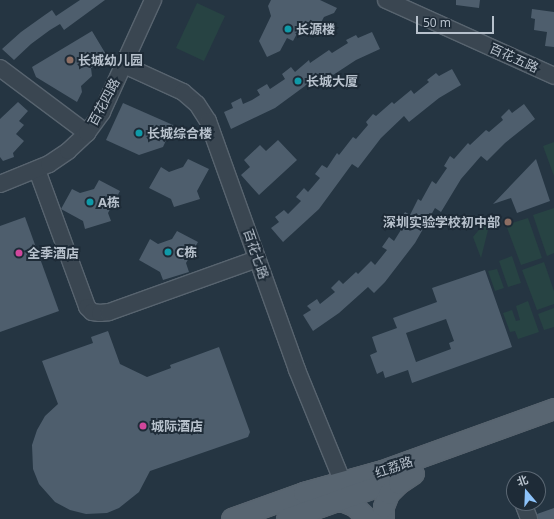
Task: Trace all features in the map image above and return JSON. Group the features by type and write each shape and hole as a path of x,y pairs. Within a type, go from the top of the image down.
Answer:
{"main road":[{"name":"红荔路","path":"232,519 304,493 383,471 554,408"},
{"name":"红荔路","path":"287,519 554,423"},
{"path":"384,519 384,508 389,494 399,484 414,474"},
{"path":"333,502 344,502 354,506 368,519"}],"street":[{"name":"百花四路","path":"0,184 37,170 58,158 87,133 102,112 153,0"},
{"name":"百花五路","path":"386,0 412,5 554,76"},
{"name":"百花七路","path":"124,65 183,92 203,112 212,130 297,370 343,482"},
{"path":"0,68 87,133"},
{"path":"37,170 87,307 92,312 100,314 109,312 257,259"}],"green space":[{"path":"197,3 225,16 204,61 176,48"},
{"path":"554,142 554,176 543,146"},
{"path":"554,208 554,253 547,256 533,215"},
{"path":"492,214 481,258 473,237"},
{"path":"528,218 542,258 521,265 506,225"},
{"path":"512,256 521,283 508,287 499,261"},
{"path":"544,262 554,291 554,304 537,310 522,270"},
{"path":"497,269 504,288 495,291 488,271"},
{"path":"528,301 539,332 518,339 515,331 510,332 503,313 512,310 516,321 520,320 516,306"},
{"path":"554,308 554,327 544,330 538,314"}],"building":[{"path":"80,0 105,0 64,30 60,24 50,30 31,44 14,60 2,49 21,32 52,10 56,16"},
{"name":"长源楼","path":"271,0 320,0 337,8 334,13 324,17 318,28 313,25 308,35 299,30 293,41 287,38 280,51 267,57 259,41 271,16 268,6"},
{"path":"456,0 480,0 479,8 456,5"},
{"path":"532,9 554,12 554,47 545,46 547,32 534,30 535,19 531,18"},
{"path":"92,31 107,56 103,62 91,68 92,76 81,86 82,92 77,102 36,77 32,67"},
{"name":"长城大厦","path":"372,32 380,49 356,60 324,81 320,75 275,108 231,129 224,112 233,108 231,103 241,98 243,104 252,100 260,95 257,90 267,84 270,89 285,79 282,74 291,67 295,72 309,60 310,63 329,50 332,53 348,43 346,40 356,35 358,38"},
{"path":"452,69 461,85 439,98 409,122 404,116 381,138 358,168 352,164 319,209 283,242 271,228 279,222 275,217 284,210 288,214 301,201 296,197 304,188 308,192 320,178 315,174 322,165 327,168 337,153 339,155 353,137 356,139 368,125 366,122 373,114 376,116 392,102 394,104 411,90 414,94 429,82 427,80 436,73 439,76"},
{"path":"18,102 28,111 19,121 24,125 16,134 24,141 13,153 14,157 3,161 0,157 0,119"},
{"name":"长城综合楼","path":"123,103 173,125 163,147 139,155 106,140"},
{"path":"524,104 535,119 505,143 487,161 481,156 461,179 441,212 435,208 415,243 385,282 374,293 368,287 339,313 313,331 303,315 311,310 307,306 317,299 320,304 335,292 331,288 339,280 343,284 356,272 358,274 371,261 375,265 387,250 382,247 389,237 394,241 404,225 399,222 405,212 410,215 418,199 421,201 432,181 436,184 447,168 444,166 450,156 454,159 468,143 470,145 486,130 489,132 503,120 501,117 509,109 512,113"},
{"path":"278,140 297,160 259,195 241,175 250,167 244,160 260,145 266,151"},
{"path":"188,159 209,169 197,191 200,199 174,207 171,199 149,188 161,167 169,172 183,167"},
{"path":"536,159 550,201 517,213 511,198 493,204"},
{"name":"A栋","path":"99,180 120,191 108,213 111,221 85,229 83,221 61,209 72,189 80,193 94,189"},
{"name":"全季酒店","path":"25,217 59,311 0,332 0,226"},
{"name":"C栋","path":"177,231 198,242 186,263 189,272 163,280 160,272 139,260 150,239 158,244 172,239"},
{"path":"485,270 512,347 412,383 408,370 385,378 383,371 377,374 370,355 377,352 372,337 397,328 393,318 437,302 432,288","holes":["446,319 454,341 449,343 451,349 416,362 406,333"]},
{"name":"城际酒店","path":"108,331 120,364 147,377 171,368 170,365 219,347 250,432 248,437 150,471 139,492 119,508 107,513 86,514 70,510 55,502 39,484 33,469 32,445 37,430 45,416 58,404 42,361 93,343 91,337"},
{"path":"554,508 554,519 538,519 537,514"}],"place":[{"name":"长源楼","path":"288,29"},
{"name":"长城幼儿园","path":"70,60"},
{"name":"长城大厦","path":"298,81"},
{"name":"长城综合楼","path":"139,133"},
{"name":"A栋","path":"90,202"},
{"name":"深圳实验学校初中部","path":"508,222"},
{"name":"C栋","path":"168,252"},
{"name":"全季酒店","path":"19,253"},
{"name":"城际酒店","path":"143,426"}]}
